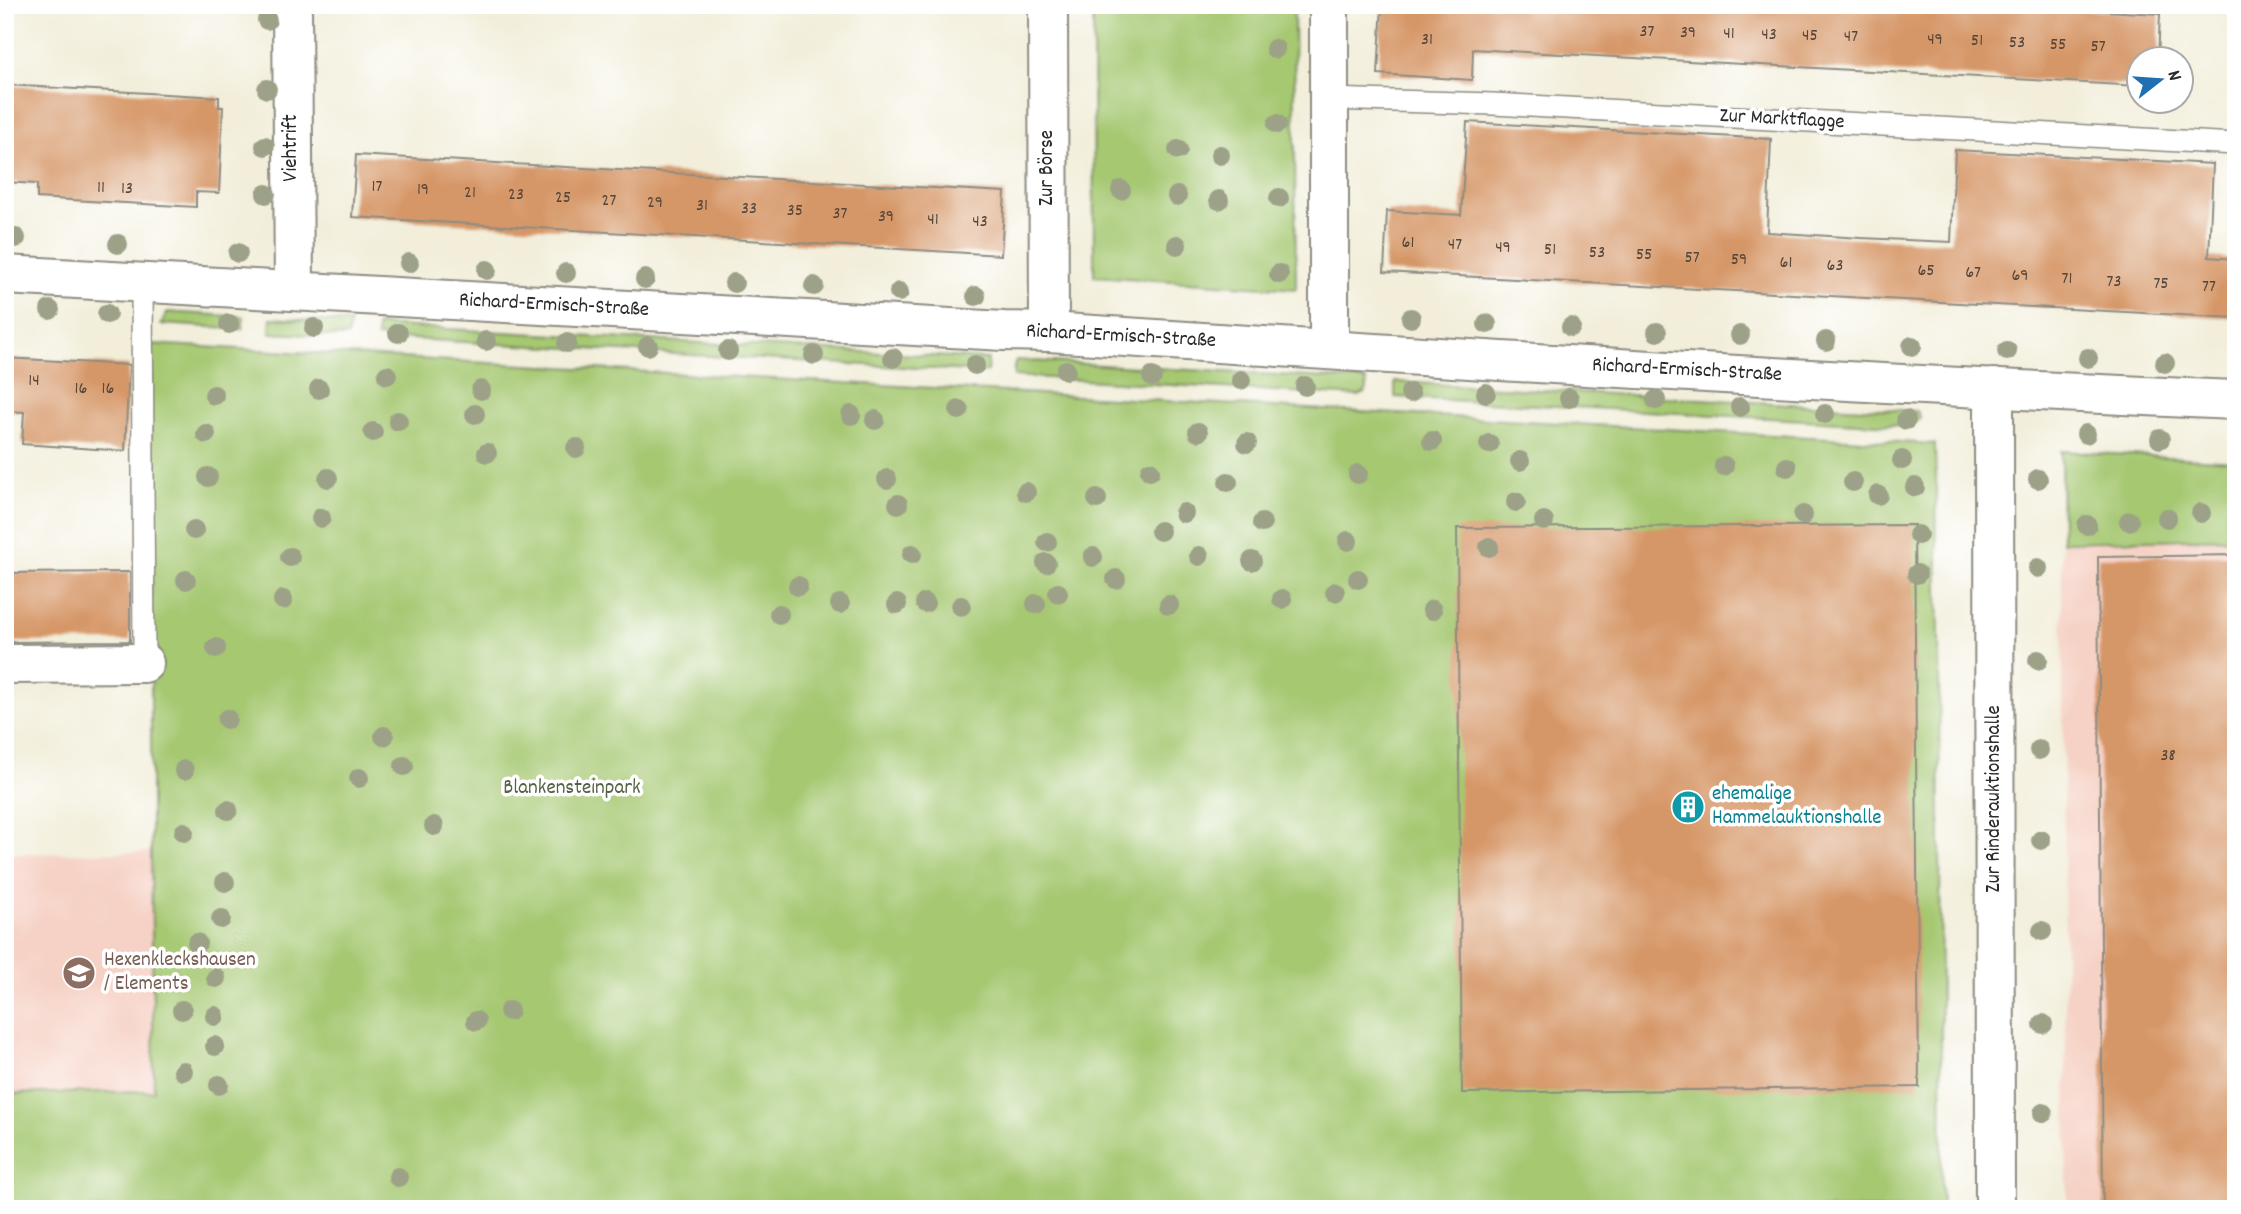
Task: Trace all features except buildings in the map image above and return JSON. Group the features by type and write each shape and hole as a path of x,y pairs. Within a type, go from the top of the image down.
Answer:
{"street":[{"name":"Viehtrift","path":"292,5 294,290"},
{"name":"Zur Börse","path":"1048,5 1049,332"},
{"path":"1329,5 1329,350"},
{"name":"Richard-Ermisch-Straße","path":"5,275 2236,400"},
{"name":"Zur Rinderauktionshalle","path":"1994,388 1995,1209"},
{"path":"5,664 144,663"}],"lane":[{"name":"Zur Marktflagge","path":"1328,99 1493,104 2236,144"},
{"path":"142,282 144,663"}],"shaded area":[{"path":"2061,451 2236,461 2236,1209 2067,1209"},
{"name":"Hexenkleckshausen / Elements","path":"151,852 154,1092 5,1094 5,854"}],"green space":[{"path":"1093,5 1294,5 1296,289 1094,276"},
{"path":"168,312 244,317 242,329 161,324"},
{"path":"271,318 350,323 347,337 270,333"},
{"path":"377,325 988,359 987,372 377,337"},
{"name":"Blankensteinpark","path":"151,344 1935,444 1939,636 1942,1209 5,1209 5,1094 154,1091"},
{"path":"1016,360 1366,380 1367,389 1359,396 1014,376"},
{"path":"1395,382 1917,411 1920,418 1911,426 1395,397"},
{"path":"2061,451 2236,461 2236,538 2062,542"}],"place":[{"name":"ehemalige Hammelauktionshalle","path":"1688,807"},
{"name":"Hexenkleckshausen / Elements","path":"79,973"}]}
